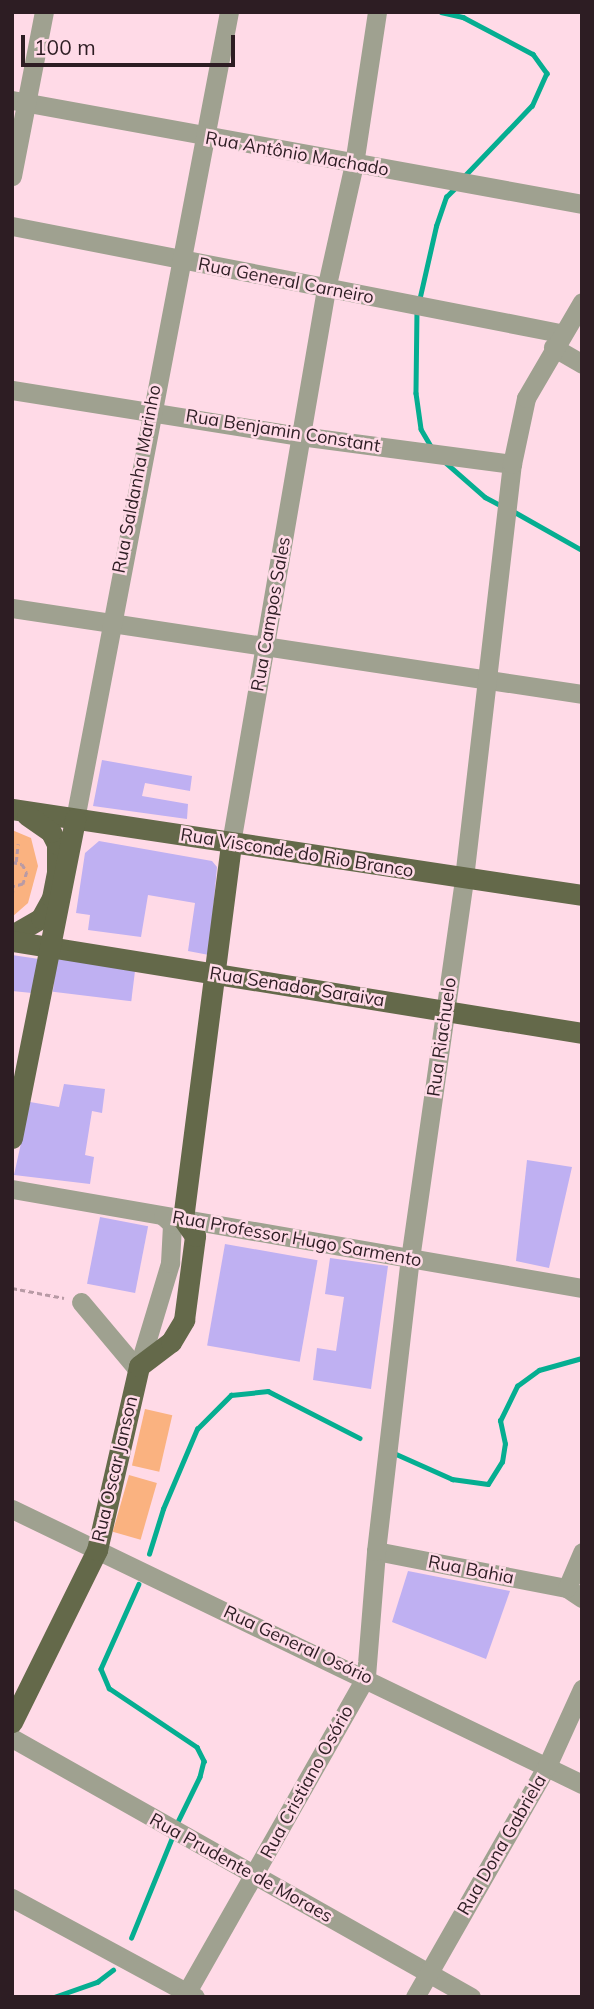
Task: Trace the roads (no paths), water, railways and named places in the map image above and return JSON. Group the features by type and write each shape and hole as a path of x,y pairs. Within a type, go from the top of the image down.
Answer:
{"main road":[{"name":"Rua Visconde do Rio Branco","path":"13,809 582,895"},
{"path":"12,935 34,926 47,909 58,856 51,832 13,809"},
{"name":"Rua Saldanha Marinho","path":"12,1138 52,947 75,819"},
{"name":"Rua Campos Sales","path":"173,1217 213,973 231,843"},
{"name":"Rua Senador Saraiva","path":"12,941 582,1033"},
{"path":"139,1368 171,1342 184,1320 195,1236 173,1217"},
{"name":"Rua Oscar Janson","path":"12,1722 97,1550 139,1368"}],"street":[{"path":"12,176 21,102 44,12"},
{"name":"Rua Saldanha Marinho","path":"75,819 109,622 180,261 208,138 229,12"},
{"name":"Rua Campos Sales","path":"231,843 326,289 354,164 377,15"},
{"name":"Rua Antônio Machado","path":"21,102 582,204"},
{"name":"Rua General Carneiro","path":"12,226 410,304 556,340"},
{"name":"Rua Riachuelo","path":"366,1676 376,1551 410,1258 464,878 512,464 526,398 556,340 582,302"},
{"path":"556,340 582,365"},
{"name":"Rua Benjamin Constant","path":"12,390 300,436 512,464"},
{"path":"12,608 582,694"},
{"name":"Rua Professor Hugo Sarmento","path":"12,1189 582,1288"},
{"path":"81,1301 139,1368"},
{"name":"Rua General Osório","path":"12,1509 366,1676 582,1784"},
{"name":"Rua Bahia","path":"376,1551 574,1593"},
{"path":"574,1593 582,1552"},
{"name":"Rua Cristiano Osório","path":"188,1995 366,1676"},
{"name":"Rua Dona Gabriela","path":"415,1997 547,1766 582,1689"},
{"name":"Rua Prudente de Moraes","path":"12,1738 471,1997"},
{"path":"12,1898 188,1995"}],"waterway":[{"path":"441,12 463,17 533,54 547,73 532,106 465,176"},
{"path":"419,301 436,226 446,197 455,188"},
{"path":"417,310 416,393 421,429 432,448"},
{"path":"445,462 485,497 502,506"},
{"path":"513,511 582,550"},
{"path":"394,1453 452,1479 488,1484 502,1462 505,1444 500,1421 517,1386 539,1370 582,1358"},
{"path":"149,1554 163,1509 197,1429 231,1395 268,1391 360,1438"},
{"path":"139,1584 101,1669 109,1688 197,1747 204,1761 200,1777 177,1824"},
{"path":"131,1938 173,1835"},
{"path":"54,1997 97,1982 113,1970"}]}
